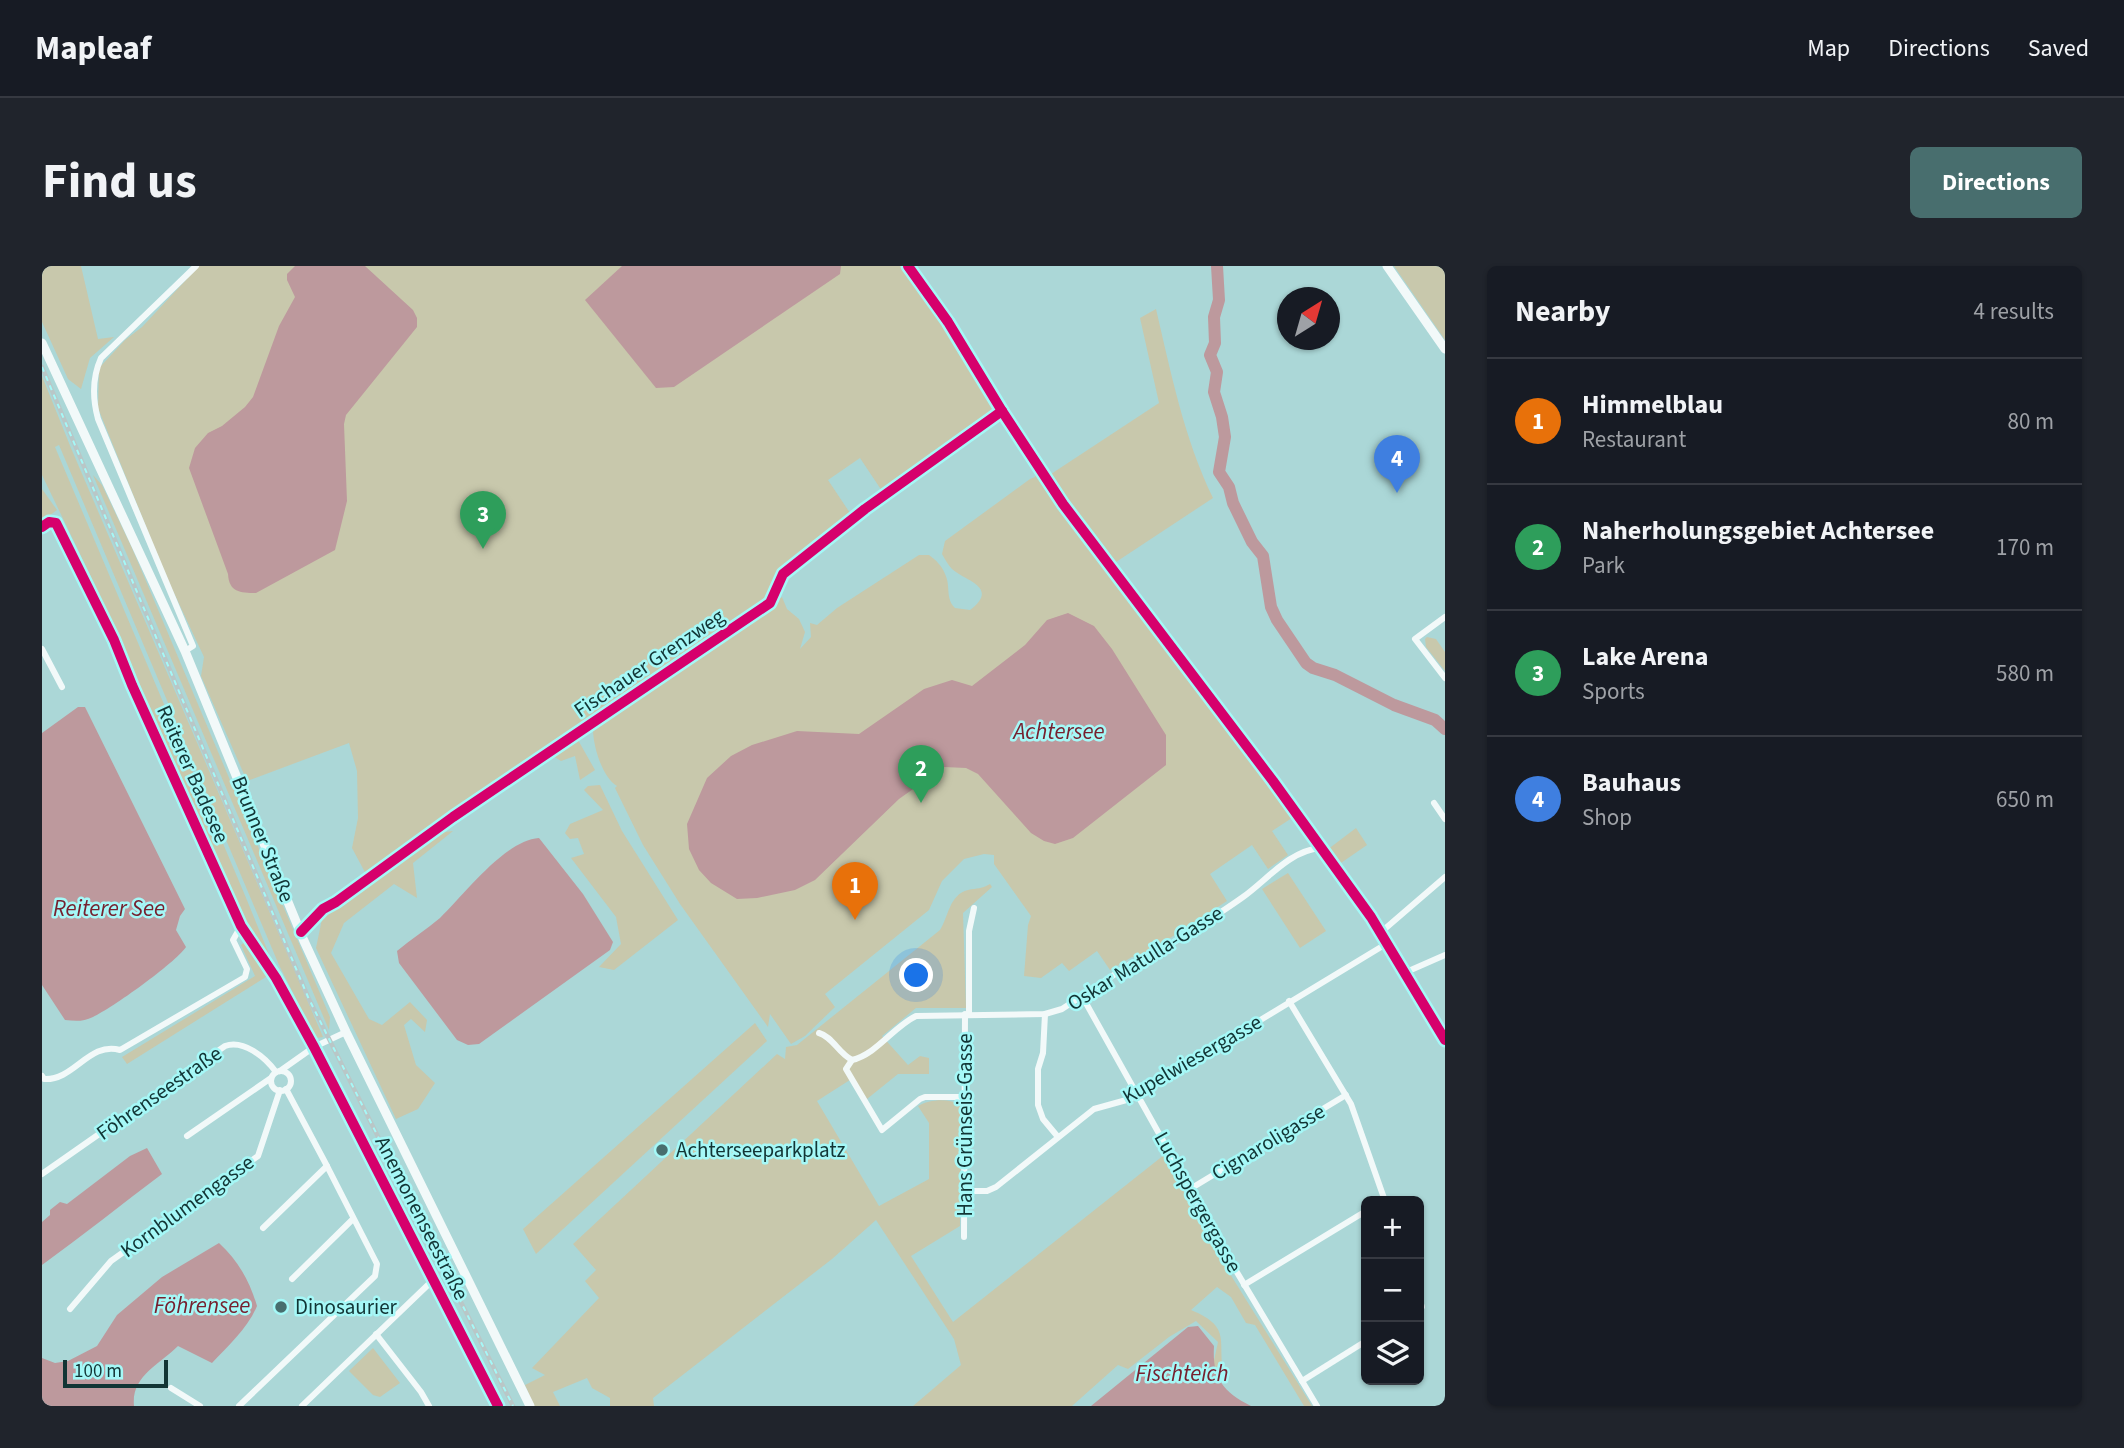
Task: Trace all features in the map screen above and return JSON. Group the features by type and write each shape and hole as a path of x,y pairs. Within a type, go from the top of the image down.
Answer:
{"main road":[{"path":"1387,266 1445,349"},
{"name":"Brunner Straße","path":"42,343 185,651 301,932 346,1032 530,1406"}],"street":[{"path":"185,651 193,646 157,566 98,418 93,394 94,373 101,358 196,266"},
{"name":"Fischauer Grenzweg","path":"301,932 323,909 453,817 770,603 783,573 865,509 1002,411"},
{"name":"Reiterer Badesee","path":"42,527 48,522 56,523 108,628 241,926 276,978 314,1047"},
{"path":"1445,617 1415,639 1445,678"},
{"path":"42,649 62,687"},
{"path":"1434,803 1445,819"},
{"name":"Oskar Matulla-Gasse","path":"967,1097 920,1099 882,1130 846,1069 852,1060 862,1058 904,1022 916,1016 1045,1014 1062,1009 1132,963 1143,962 1242,898 1266,877 1307,849 1320,848 1380,933"},
{"path":"1445,877 1380,933 1445,1040"},
{"name":"Hans Grünseis-Gasse","path":"964,1237 969,931 974,908"},
{"name":"Reiterer Badesee","path":"42,1076 44,1079 54,1080 100,1049 111,1047 120,1050 245,977 247,969 233,940 241,926"},
{"name":"Kupelwiesergasse","path":"966,1191 987,1191 996,1187 1094,1109 1121,1103 1386,944"},
{"path":"1404,973 1445,955"},
{"name":"Luchspergergasse","path":"1082,996 1244,1285 1317,1406"},
{"path":"1289,1001 1346,1095 1382,1196"},
{"path":"1045,1014 1043,1053 1038,1069 1038,1105 1042,1119 1058,1137"},
{"path":"187,1136 314,1047 346,1032"},
{"path":"819,1033 827,1036 842,1056 852,1060"},
{"name":"Föhrenseestraße","path":"42,1174 225,1046 238,1044 246,1047 271,1065 276,1074"},
{"name":"Anemonenseestraße","path":"314,1047 498,1406"},
{"name":"Kornblumengasse","path":"70,1309 111,1261 258,1156 298,1059"},
{"path":"276,1074 286,1072 290,1079"},
{"path":"239,1406 375,1276 377,1265 327,1166 283,1090 274,1087 276,1074"},
{"name":"Cignaroligasse","path":"1190,1189 1346,1095"},
{"path":"263,1228 327,1166"},
{"path":"1244,1285 1361,1214"},
{"path":"292,1279 353,1219"},
{"path":"302,1406 432,1281"},
{"path":"376,1334 429,1406"},
{"path":"1302,1381 1361,1344"},
{"path":"171,1388 200,1406"}],"green space":[{"path":"42,266 81,266 98,339 114,337 90,358 81,389 68,379 42,322"},
{"path":"199,266 904,266 952,333 998,409 884,494 860,458 828,480 852,516 775,577 770,601 568,734 367,876 352,848 358,818 357,771 349,743 247,781 201,676 204,657 166,576 98,408 99,368"},
{"path":"1394,266 1445,266 1445,340"},
{"path":"1156,309 1186,429 1213,498 1113,564 1048,476 1159,403 1140,318"},
{"path":"42,376 323,1037 316,1038 279,965 59,445 55,447 244,893 269,954 272,969 234,898 94,583 42,475"},
{"path":"1037,469 1295,816 1272,831 1288,855 1268,869 1252,845 1210,874 1227,901 1141,957 1132,957 1110,970 1097,951 1069,971 1062,963 1041,978 1024,976 1031,916 994,864 994,855 984,854 964,859 942,881 929,910 825,994 835,1007 805,1036 791,1044 770,1014 768,1027 680,904 643,845 615,788 617,786 603,768 593,729 782,597 787,609 799,619 805,632 800,649 811,637 810,623 817,625 837,608 919,555 929,555 944,571 952,604 955,608 970,610 982,596 981,590 949,566 942,554 945,541 1035,477"},
{"path":"93,475 102,485 132,548 330,1017 329,1030"},
{"path":"42,489 57,510 42,521"},
{"path":"1427,637 1436,639 1445,652 1445,671 1426,647"},
{"path":"578,740 595,770 580,780 575,756 561,761 553,756"},
{"path":"600,785 622,831 678,920 614,970 599,967 621,944 616,917 571,858 584,854 578,838 570,839 565,833 570,824 603,810 584,790 588,786"},
{"path":"1356,828 1367,845 1338,865 1327,850"},
{"path":"453,831 413,863 417,898 394,884 344,923 331,953 369,1019 382,1025 410,1002 427,1020 425,1032 411,1019 404,1025 416,1065 435,1083 418,1109 396,1119 316,948 322,919 438,833"},
{"path":"1288,873 1326,931 1300,948 1262,889"},
{"path":"990,884 992,887 963,913 966,1008 916,1008 882,1036 908,1065 920,1056 929,1058 929,1074 898,1074 867,1099 853,1078 817,1101 879,1206 929,1179 929,1123 918,1106 940,1100 961,1105 960,1226 911,1256 953,1322 1164,1155 1227,1269 1312,1406 1304,1406 1255,1325 1246,1323 1231,1297 1217,1287 1191,1310 1205,1317 1218,1330 1225,1379 1217,1378 1213,1365 1218,1342 1196,1321 1169,1337 1128,1369 1118,1365 1072,1406 913,1406 961,1365 954,1339 876,1220 832,1259 653,1398 654,1406 610,1406 610,1398 592,1388 587,1378 553,1392 560,1406 534,1406 525,1385 545,1375 532,1368 599,1298 585,1281 596,1270 573,1244 777,1054 785,1059 786,1047 797,1045 940,930 957,896"},
{"path":"247,940 269,975 127,1064 122,1057 255,976 241,945"},
{"path":"755,1023 767,1041 536,1254 523,1229"},
{"path":"373,1348 400,1383 380,1397 373,1395 349,1371"}],"water":[{"path":"295,266 365,266 413,310 417,327 346,415 344,424 347,501 335,550 256,593 245,593 231,585 189,468 195,448 208,433 222,426 253,397 279,326 295,297 287,274"},
{"path":"622,266 841,266 840,274 674,387 656,388 585,300"},
{"name":"Achtersee","path":"1068,613 1094,626 1112,649 1166,735 1166,765 1073,838 1055,844 1044,841 1031,833 978,774 966,768 944,767 899,799 815,880 795,890 737,899 711,883 699,870 689,849 687,824 707,778 731,756 752,745 797,731 859,734 924,689 952,680 972,686 1025,645 1047,620"},
{"name":"Reiterer See","path":"78,707 85,707 185,909 176,930 186,947 156,974 114,1005 89,1019 76,1021 65,1020 42,985 42,733"},
{"path":"539,838 583,894 613,942 610,950 479,1044 468,1045 457,1040 399,963 397,951 440,918 499,858 526,841"},
{"path":"147,1148 162,1174 42,1265 42,1222 50,1215 50,1210 60,1202 67,1204 130,1156"},
{"name":"Föhrensee","path":"219,1243 242,1272 257,1306 243,1329 212,1363 178,1346 142,1379 134,1396 134,1406 42,1406 42,1358 55,1363 68,1361 97,1346 117,1315 162,1277"},
{"name":"Fischteich","path":"1198,1326 1214,1346 1215,1367 1221,1383 1233,1395 1251,1406 1091,1406 1188,1327"}],"waterway":[{"path":"1217,266 1219,300 1214,317 1215,343 1210,355 1217,372 1214,392 1225,437 1219,472 1229,487 1233,503 1252,542 1263,556 1271,607 1277,620 1306,663 1313,668 1335,675 1394,705 1435,720 1445,729"}],"railway":[{"path":"42,367 308,997 513,1406"}],"cycle path":[{"path":"908,266 948,322 1063,504 1273,781 1371,917 1445,1040"},
{"path":"301,932 323,909 453,817 770,603 783,574 865,509 1002,411"},
{"path":"42,527 49,522 56,523 114,640 241,926 276,978 314,1047 498,1406"}],"place":[{"name":"Bauhaus","path":"1397,493"},
{"name":"Lake Arena","path":"483,549"},
{"name":"Naherholungsgebiet Achtersee","path":"921,803"},
{"name":"Himmelblau","path":"855,920"},
{"name":"Achterseeparkplatz","path":"662,1150"},
{"name":"Dinosaurier","path":"281,1307"}]}
